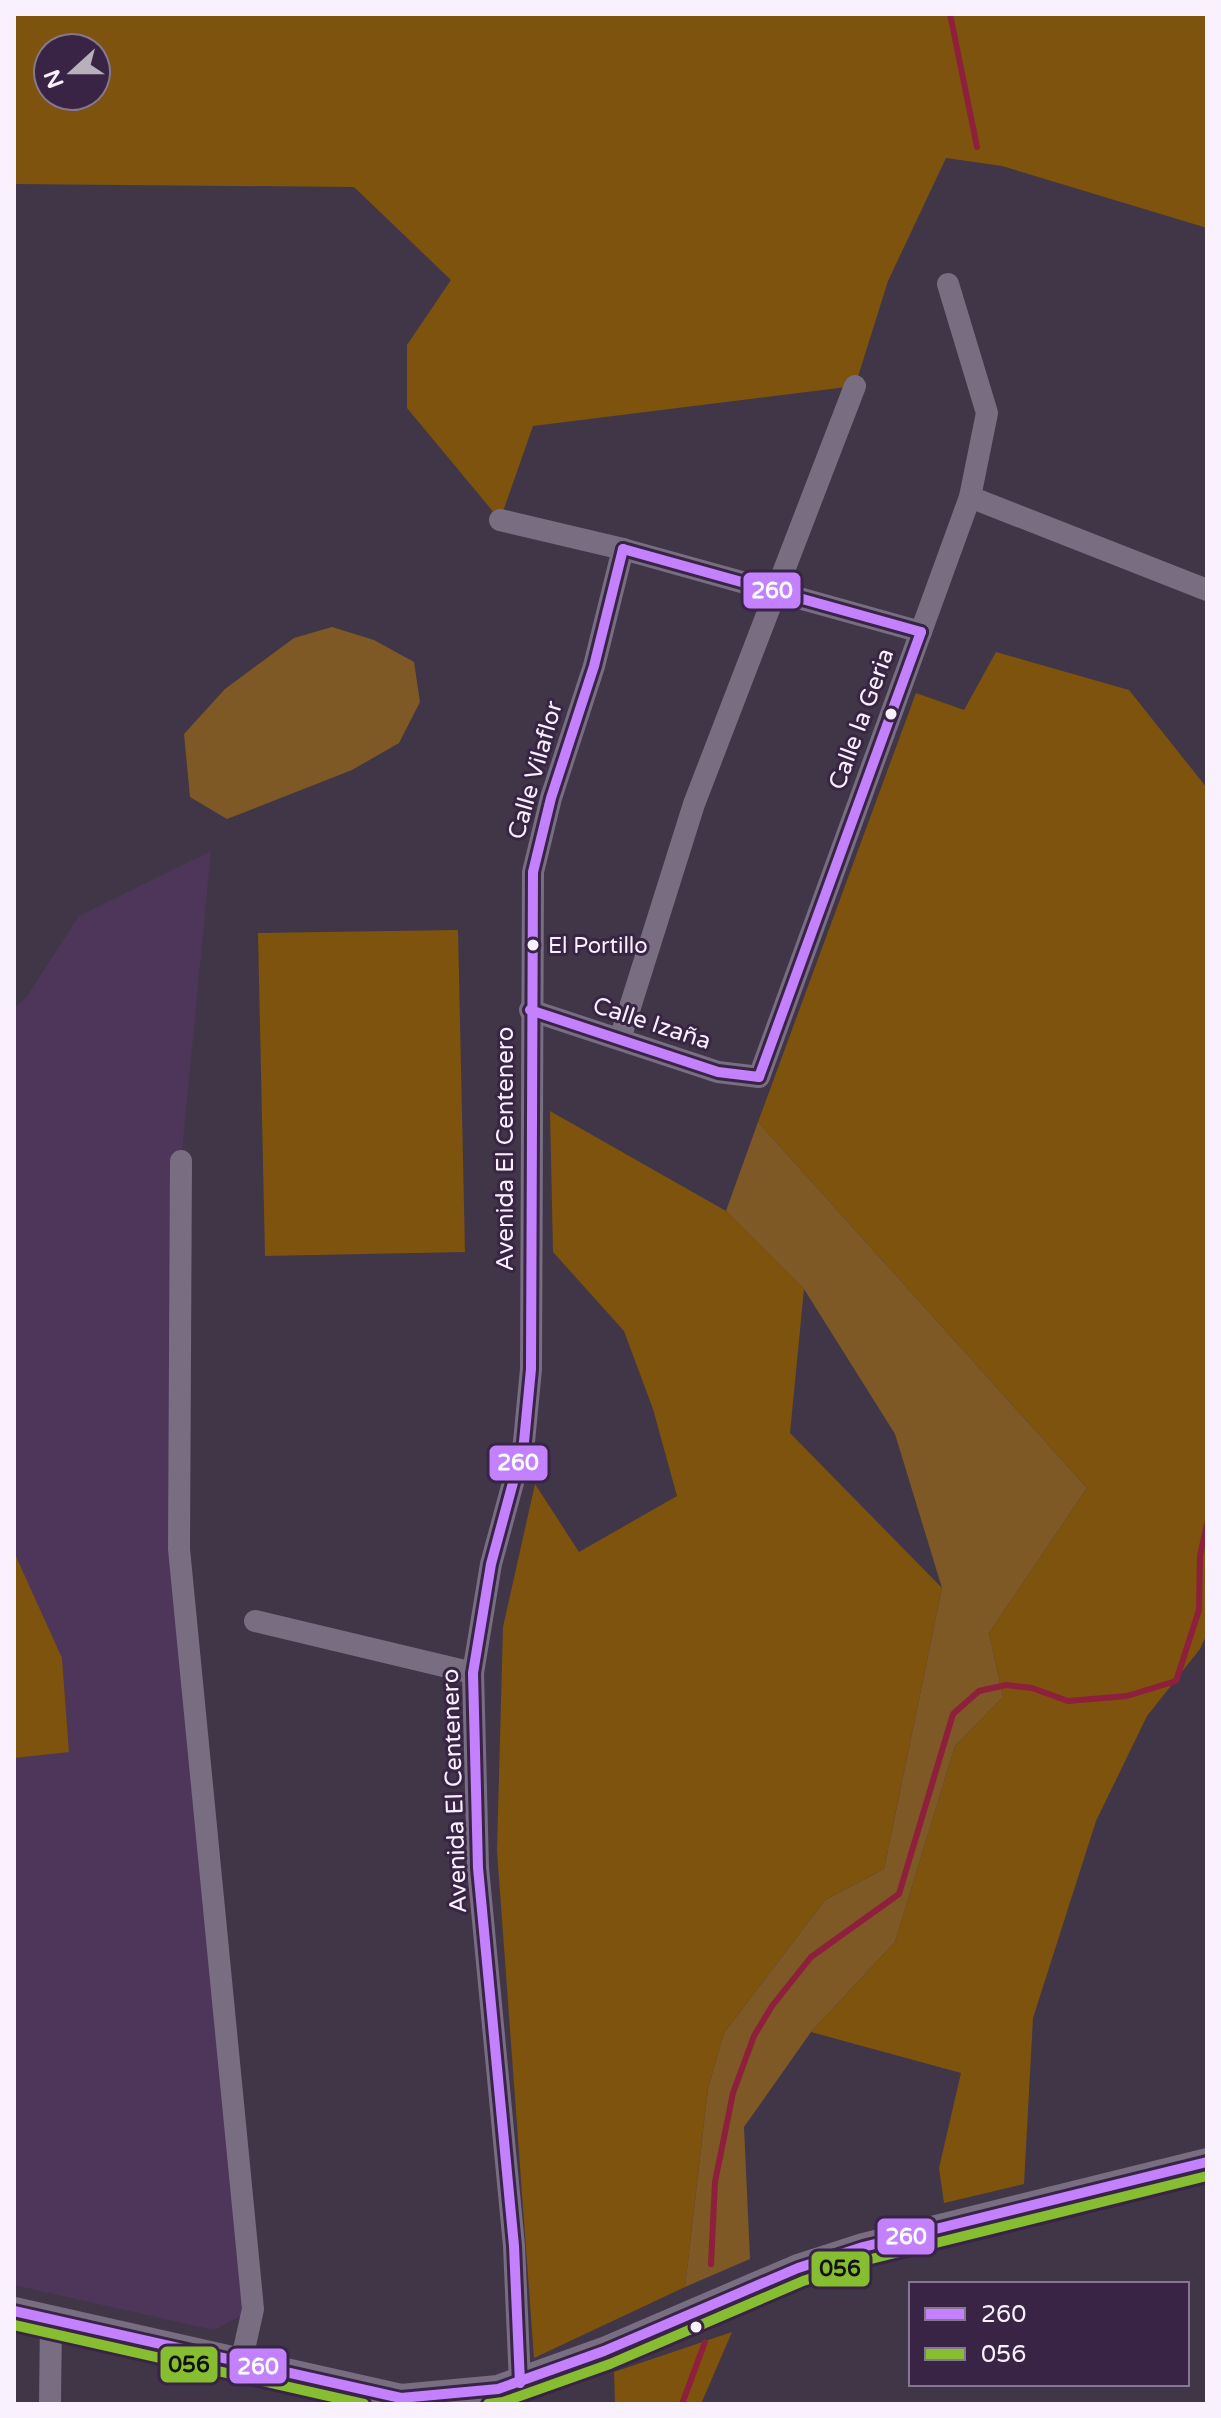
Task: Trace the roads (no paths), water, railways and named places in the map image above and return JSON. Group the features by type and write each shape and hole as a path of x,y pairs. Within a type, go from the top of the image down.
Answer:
{"main road":[{"path":"14,2311 401,2398 498,2389 520,2383 798,2268 863,2247 1207,2162"}],"street":[{"name":"Calle la Geria","path":"759,1077 970,497 987,413 948,284"},
{"path":"620,1039 694,804 855,386"},
{"path":"970,497 1207,590"},
{"path":"500,520 623,549 921,632"},
{"name":"Calle Vilaflor","path":"530,1010 533,872 551,798 594,666 623,549"},
{"name":"Calle Izaña","path":"530,1010 718,1072 759,1077"},
{"name":"Avenida El Centenero","path":"520,2383 514,2246 478,1868 473,1673 491,1564 524,1442 531,1369 530,1010"},
{"path":"181,1161 179,1549 253,2309 241,2363"},
{"path":"255,1621 473,1673"},
{"path":"50,2404 51,2320"}],"waterway":[{"path":"950,14 977,147"},
{"path":"711,2264 715,2182 733,2093 754,2036 772,2006 811,1957 899,1894 953,1714 979,1691 1006,1685 1032,1688 1068,1701 1127,1696 1176,1681 1199,1610 1200,1556 1207,1524"},
{"path":"682,2404 705,2342"}],"place":[{"name":"El Portillo","path":"533,945"}]}
